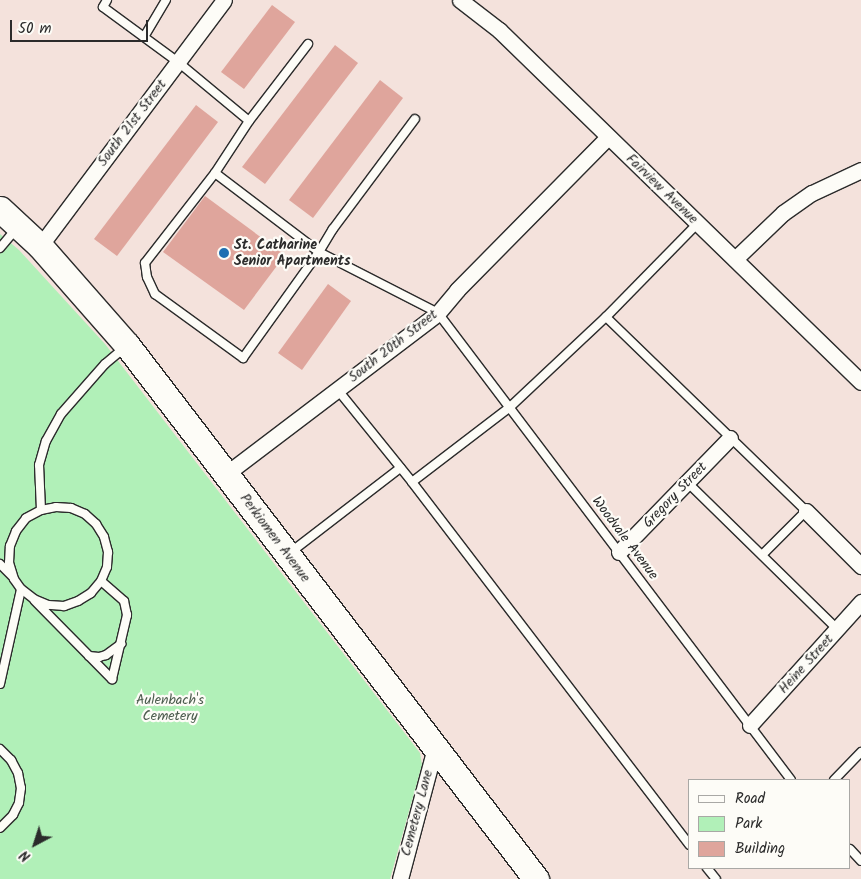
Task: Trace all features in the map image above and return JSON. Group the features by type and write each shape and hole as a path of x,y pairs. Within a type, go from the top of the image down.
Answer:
{"main road":[{"name":"Perkiomen Avenue","path":"0,209 40,246 127,344 536,879"}],"street":[{"name":"South 21st Street","path":"40,246 224,0"},
{"name":"Fairview Avenue","path":"460,0 499,30 861,382"},
{"name":"South 20th Street","path":"226,474 438,312 457,290 608,136"},
{"path":"736,259 760,233 783,213 812,193 861,170"},
{"name":"Gregory Street","path":"620,552 730,438"},
{"path":"806,511 861,566"},
{"name":"Heine Street","path":"750,726 861,602"},
{"name":"Cemetery Lane","path":"400,879 434,747"}],"lane":[{"path":"144,36 166,0"},
{"path":"105,4 249,121"},
{"path":"308,44 249,121 215,173 146,264 146,277 155,294 243,358 320,252 333,229 415,119"},
{"path":"215,173 320,252 438,312"},
{"path":"412,482 510,407 606,317 697,224"},
{"path":"0,248 19,226"},
{"name":"Woodvale Avenue","path":"438,312 790,779"},
{"path":"606,317 806,511 762,555"},
{"path":"41,510 39,464 46,440 61,414 105,364 127,344"},
{"path":"338,389 412,482 688,842"},
{"path":"287,554 400,468"},
{"path":"687,482 837,629"},
{"path":"14,579 9,563 10,546 16,531 26,518 41,510 56,506 70,508 85,514 96,524 104,537 108,552 107,567 101,581 92,593 78,602 64,606 48,605 34,599"},
{"path":"0,564 21,589 34,599 112,679 127,616 124,601 101,581"},
{"path":"0,684 21,589"},
{"path":"89,656 99,657 106,655 121,644"},
{"path":"0,749 11,760 18,773 21,788 19,803 13,815 0,828"},
{"path":"835,779 861,752"},
{"path":"851,850 861,861"},
{"path":"708,869 716,879"}],"green space":[{"name":"Aulenbach's Cemetery","path":"0,234 19,250 105,344 420,753 422,765 390,879 0,879"}],"building":[{"path":"272,5 295,22 244,89 221,72"},
{"path":"335,45 358,63 265,184 242,167"},
{"path":"380,80 403,98 313,218 289,200"},
{"path":"196,105 218,122 117,256 94,239"},
{"name":"St. Catharine Senior Apartments","path":"205,196 285,255 244,310 163,252"},
{"path":"328,284 351,301 302,370 278,353"}],"place":[{"name":"St. Catharine Senior Apartments","path":"224,253"}]}
